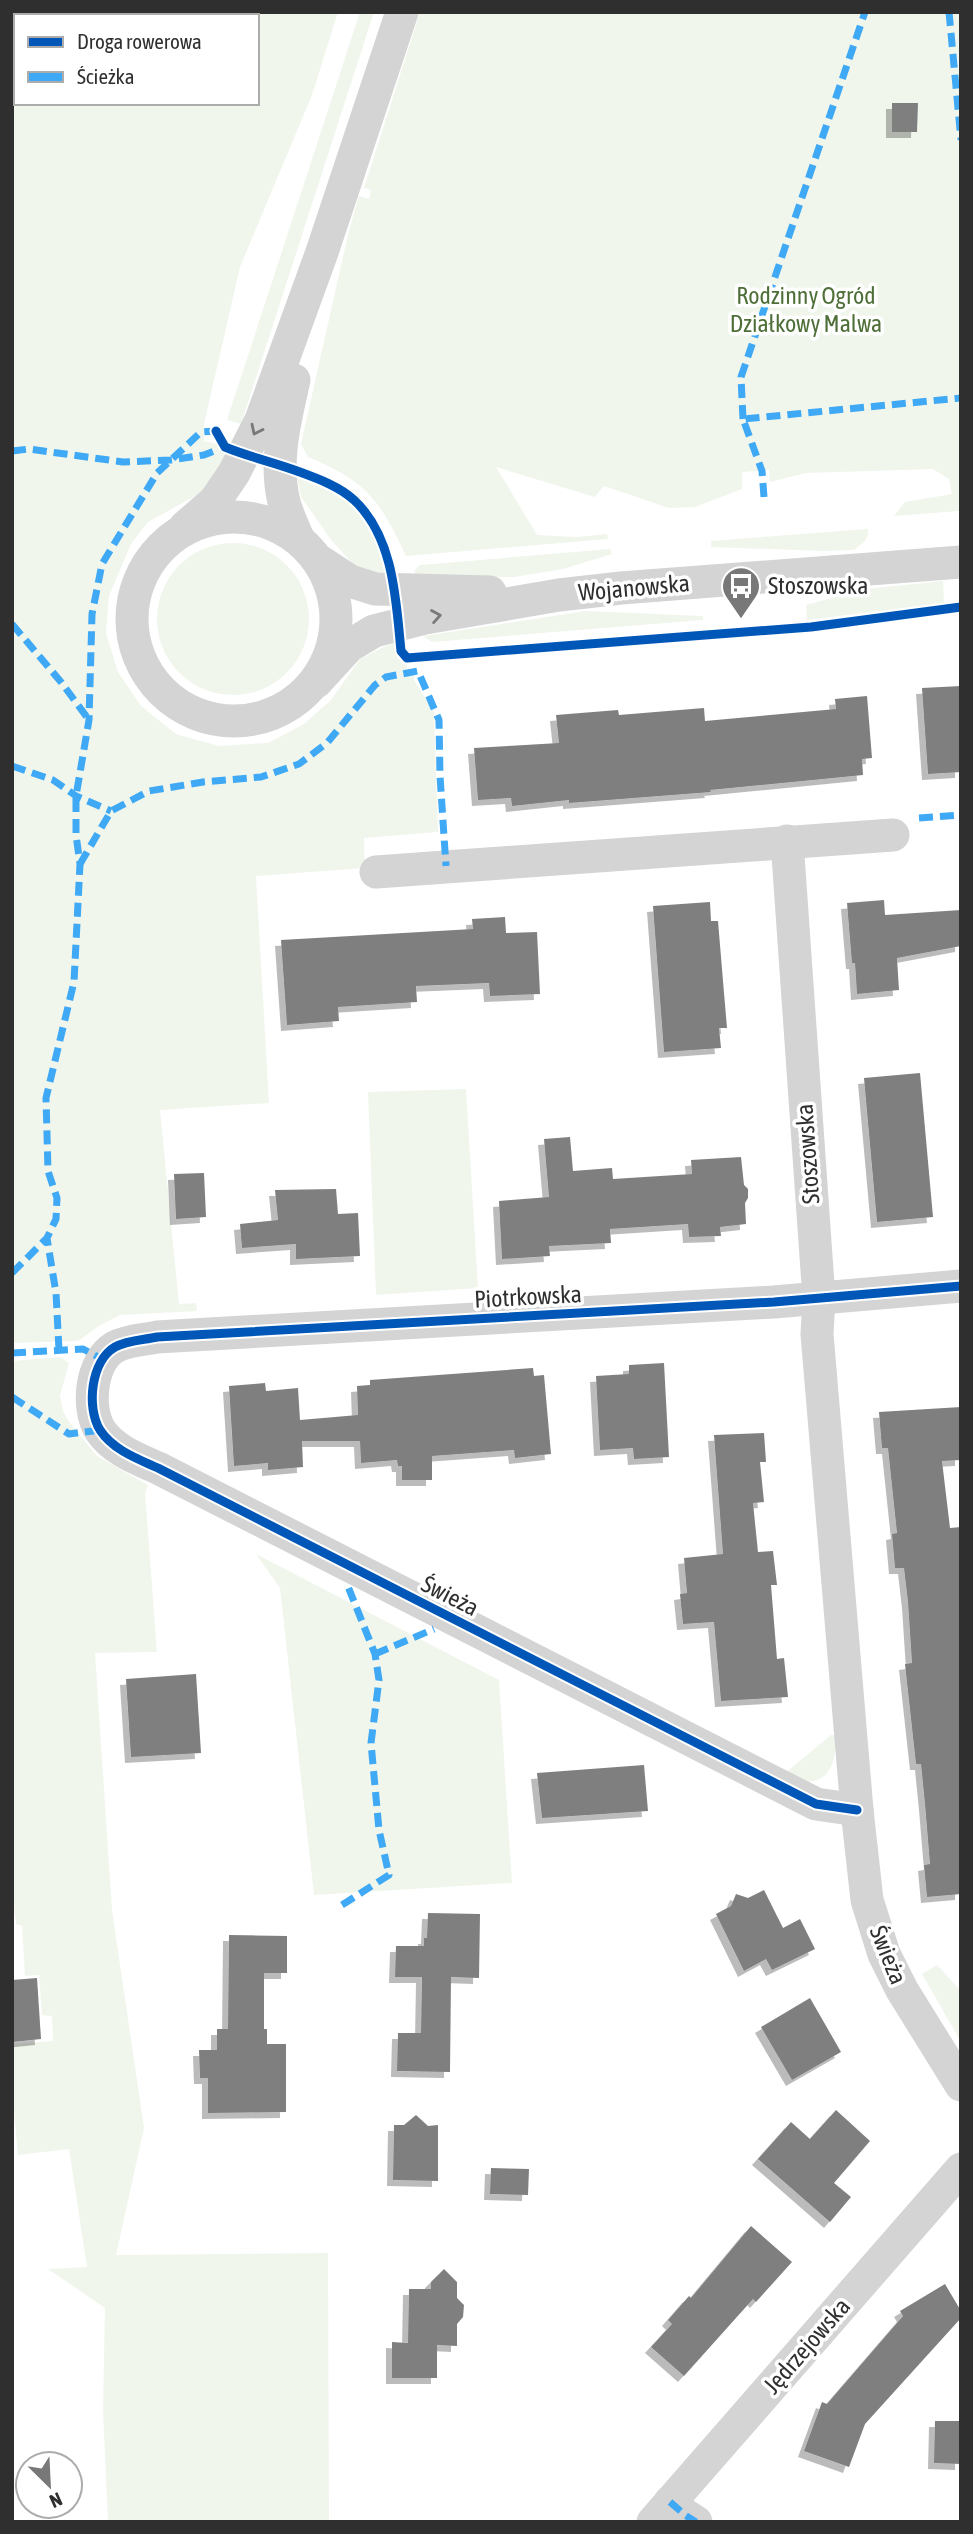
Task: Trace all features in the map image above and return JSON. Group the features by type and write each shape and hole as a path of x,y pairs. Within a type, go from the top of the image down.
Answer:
{"street":[{"path":"322,251 280,442 280,481 284,503 333,589 337,621 331,653 316,682 290,706 257,719 222,722 188,711 160,691 140,661 132,627 135,592 150,560 215,501 244,455 261,420 322,251 402,12"},
{"path":"176,535 205,521 237,517 269,523 308,549"},
{"name":"Wojanowska","path":"308,549 350,581 375,589 559,595"},
{"name":"Wojanowska","path":"316,682 349,646 374,631 425,618 559,595 961,562"},
{"path":"376,872 893,835"},
{"name":"Stoszowska","path":"787,841 819,1299 817,1334 857,1810"},
{"name":"Piotrkowska","path":"102,1359 128,1342 157,1337 819,1299 961,1286"},
{"name":"Świeża","path":"102,1359 95,1369 95,1412 100,1430 125,1453 816,1804 857,1810 867,1900 884,1954 902,1990 961,2085"},
{"name":"Jędrzejowska","path":"662,2512 961,2169"},
{"path":"662,2512 685,2515 696,2522"}],"green space":[{"path":"12,12 338,12 312,95 240,267 204,424 204,441 217,444 230,455 206,490 148,522 131,544 109,596 106,633 118,672 141,706 176,734 219,746 268,743 304,724 331,700 360,659 394,642 397,657 407,664 406,675 414,675 414,680 434,712 438,832 364,838 365,868 256,876 269,1103 160,1110 179,1304 196,1303 197,1311 120,1315 78,1341 12,1343"},
{"path":"360,12 374,12 241,424 227,420"},
{"name":"Rodzinny Ogród Działkowy Malwa","path":"420,12 961,12 961,539 959,511 894,516 905,502 952,494 949,479 933,469 806,473 770,482 769,470 742,472 742,489 695,507 669,508 604,486 595,497 496,467 537,535 577,537 607,534 608,539 406,556 388,520 369,494 344,475 308,457 301,444 349,230 359,196 369,199 371,190 364,188"},
{"path":"297,475 332,492 357,512 374,538 387,576 367,572 353,564 332,541 301,497"},
{"path":"868,529 864,542 854,550 711,547 711,541"},
{"path":"233,543 262,549 286,566 303,590 309,619 303,648 286,672 262,689 233,695 204,689 180,672 163,648 157,619 163,590 180,566 204,549"},
{"path":"610,549 612,554 563,569 514,577 414,578 415,570 420,565"},
{"path":"943,581 944,603 807,620 806,605 865,589"},
{"path":"586,611 703,616 703,620 432,642 423,636"},
{"path":"466,1089 478,1288 376,1295 368,1092"},
{"path":"60,1357 69,1363 60,1396 69,1422 97,1456 148,1485 145,1493 157,1652 95,1653 112,1910 144,2128 116,2255 328,2253 329,2522 108,2522 103,2410 105,2308 48,2269 87,2267 69,2149 18,2155 12,2089 12,2044 53,2041 52,2016 42,2015 39,1975 25,1976 22,1926 16,1924 12,1890 12,1361"},
{"path":"256,1554 499,1680 512,1883 314,1895 280,1588"},
{"path":"831,1735 836,1735 834,1759 822,1778 806,1781 783,1775"},
{"path":"937,1965 961,1991 961,2042 922,1974"}],"building":[{"path":"892,103 918,103 917,132 892,132"},
{"path":"961,686 961,772 928,774 922,688"},
{"path":"867,696 872,758 862,759 863,775 710,790 711,792 569,803 569,800 512,806 511,798 478,800 474,748 559,743 556,715 618,710 619,715 704,708 705,721 836,709 835,699"},
{"path":"884,900 885,915 961,910 961,946 897,958 899,990 857,994 847,903"},
{"path":"710,902 711,921 718,921 727,1028 719,1028 721,1048 664,1052 653,906"},
{"path":"505,917 506,933 537,932 540,994 490,996 489,983 416,986 417,1002 338,1007 339,1021 287,1025 281,940 473,929 472,919"},
{"path":"920,1073 933,1217 877,1222 864,1078"},
{"path":"570,1137 573,1171 612,1168 613,1179 692,1174 691,1160 741,1157 744,1185 748,1189 745,1203 746,1224 720,1227 721,1236 689,1237 688,1224 610,1229 611,1243 549,1246 550,1256 502,1259 499,1201 549,1197 544,1139"},
{"path":"204,1173 206,1217 176,1219 174,1174"},
{"path":"336,1189 338,1214 358,1213 360,1256 296,1259 296,1244 242,1248 240,1224 278,1220 275,1190"},
{"path":"664,1363 669,1457 634,1459 633,1448 600,1450 596,1376 629,1374 629,1365"},
{"path":"533,1368 534,1376 544,1375 551,1454 515,1458 514,1450 432,1456 432,1480 402,1480 402,1466 398,1466 397,1460 361,1463 360,1441 302,1441 303,1467 268,1470 268,1463 234,1466 229,1386 265,1383 266,1391 298,1388 300,1420 358,1415 357,1386 370,1385 370,1380"},
{"path":"961,1407 961,1460 942,1461 950,1528 961,1527 961,1894 927,1897 924,1865 930,1864 925,1804 921,1764 916,1764 905,1664 912,1663 908,1602 904,1568 895,1568 892,1534 897,1533 888,1448 882,1448 879,1412"},
{"path":"764,1433 766,1462 760,1462 764,1502 753,1503 758,1552 773,1551 777,1585 771,1585 777,1659 784,1658 788,1697 721,1701 714,1622 683,1624 680,1594 687,1593 684,1558 723,1554 714,1435"},
{"path":"196,1674 201,1753 131,1757 126,1679"},
{"path":"644,1765 648,1811 542,1818 537,1773"},
{"path":"764,1890 783,1928 800,1919 815,1949 772,1970 766,1959 744,1971 716,1914 731,1906 736,1894 748,1898"},
{"path":"428,1913 480,1914 479,1978 451,1977 450,2072 397,2071 398,2033 421,2033 422,1977 395,1977 396,1946 424,1946"},
{"path":"229,1935 287,1936 287,1973 264,1973 264,2029 267,2029 267,2044 286,2044 286,2112 208,2113 208,2078 200,2078 199,2050 217,2050 217,2029 228,2029"},
{"path":"37,1978 41,2039 12,2042 12,1980"},
{"path":"810,1998 841,2052 792,2080 761,2027"},
{"path":"836,2110 870,2141 834,2183 851,2197 830,2222 758,2159 791,2122 810,2139"},
{"path":"416,2115 428,2126 438,2125 438,2181 393,2180 394,2125 404,2125"},
{"path":"491,2168 529,2169 528,2195 490,2194"},
{"path":"751,2226 792,2262 756,2302 753,2299 684,2376 651,2347 672,2324 668,2320 689,2296 691,2298"},
{"path":"444,2269 457,2282 457,2298 464,2305 463,2317 457,2324 457,2346 437,2345 437,2378 392,2378 392,2342 408,2343 409,2289 431,2289 431,2282"},
{"path":"945,2284 961,2311 961,2318 865,2424 849,2467 804,2451 822,2402 827,2404 903,2316 900,2311"},
{"path":"935,2421 961,2421 961,2464 934,2463"}],"marked path":[{"path":"743,419 741,377 865,12"},
{"path":"949,12 961,140"},
{"path":"764,497 762,471 743,419 961,398"},
{"path":"59,1350 56,1293 47,1238 56,1219 57,1198 48,1171 46,1098 74,982 80,864 76,835 76,796 89,720 92,614 102,564 157,473 201,432 216,431"},
{"path":"12,451 29,449 123,462 171,460 204,455 225,447"},
{"path":"12,624 89,720"},
{"path":"80,864 111,811 149,791 203,782 261,777 299,764 327,743 375,685 386,677 418,671 439,720 446,866"},
{"path":"12,766 53,780 76,796 111,811"},
{"path":"919,818 961,815"},
{"path":"12,1273 47,1238"},
{"path":"12,1353 83,1349 102,1359"},
{"path":"12,1397 69,1434 100,1430"},
{"path":"342,1905 389,1875 379,1830 371,1743 379,1680 375,1654 347,1584"},
{"path":"375,1654 434,1629"},
{"path":"670,2502 696,2522"}],"cycle path":[{"path":"216,431 225,447 327,483 348,495 367,515 378,532 391,571 401,651 407,658 811,627 961,607"},
{"path":"857,1810 816,1804 126,1453 100,1430 93,1409 93,1385 101,1363 115,1347 157,1337 774,1302 961,1286"}],"place":[{"name":"Stoszowska","path":"741,620"}]}
